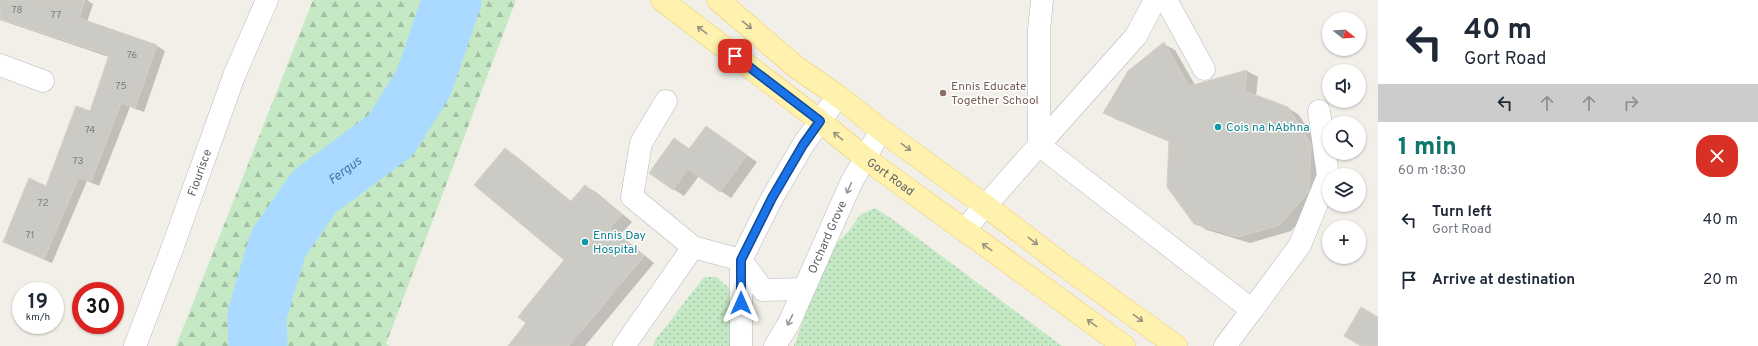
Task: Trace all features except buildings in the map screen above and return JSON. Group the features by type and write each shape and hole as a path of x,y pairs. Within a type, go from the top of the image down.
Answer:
{"main road":[{"name":"Gort Road","path":"662,0 820,121 865,158 1124,346"},
{"path":"718,0 796,67 838,96 881,130 986,206 1062,264 1176,346"}],"street":[{"name":"Fiourisce","path":"135,346 172,249 234,76 266,0"},
{"path":"1040,145 1040,30 1042,0"},
{"path":"964,230 1136,36 1155,0"},
{"path":"1166,0 1204,69"},
{"path":"0,65 43,81"},
{"path":"741,346 741,260 772,198 803,145 838,96"},
{"path":"666,101 641,143 632,197 693,247 741,260 763,290 804,289"},
{"path":"1225,346 1300,245 1328,176 1319,111"},
{"name":"Orchard Grove","path":"775,346 789,323 851,183 881,130"},
{"path":"1040,145 1252,310"},
{"path":"624,346 693,247"}],"green space":[{"path":"313,0 516,0 386,344 390,346 176,346"},
{"path":"875,208 892,219 1062,346 794,346 828,251 848,232 860,215"},
{"path":"704,277 716,277 729,288 731,346 653,346 656,339"}],"waterway":[{"name":"Fergus","path":"258,346 257,315 278,244 314,192 391,135 424,82 452,0"}],"place":[{"name":"Ennis Educate Together School","path":"943,93"},
{"name":"Cois na hAbhna","path":"1218,127"},
{"name":"Ennis Day Hospital","path":"585,242"}],"route":[{"path":"735,56 820,121 803,145 772,198 741,260 741,303"}]}
